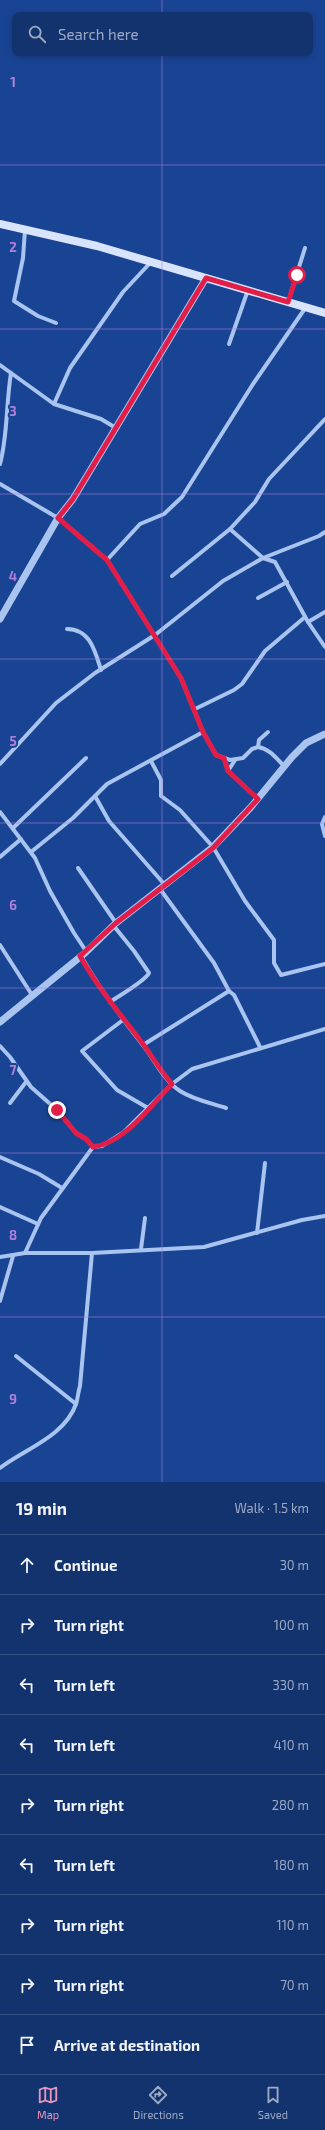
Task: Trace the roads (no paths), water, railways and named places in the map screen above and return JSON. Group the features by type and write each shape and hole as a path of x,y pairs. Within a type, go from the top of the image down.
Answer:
{"main road":[{"path":"0,224 97,246 306,307 325,314"}],"street":[{"path":"25,230 23,258 15,303 56,323"},
{"path":"288,302 305,248"},
{"path":"54,404 70,368 123,292 151,262"},
{"path":"0,619 58,518 73,499 206,278"},
{"path":"229,344 248,290"},
{"path":"107,560 140,524 164,514 182,497 253,384 306,307"},
{"path":"0,365 54,404 101,419 116,428"},
{"path":"0,464 4,448 7,396 11,373"},
{"path":"172,576 230,529 255,502 269,479 325,419"},
{"path":"0,484 58,518 107,560 181,678 203,732 216,755 236,760 243,758 252,749 258,747 265,748 284,766"},
{"path":"230,529 263,558 275,562 305,617 325,647"},
{"path":"0,764 56,703 101,670 155,635 223,581 263,558 319,536 325,532"},
{"path":"258,598 287,582"},
{"path":"308,622 325,612"},
{"path":"195,710 234,690 250,674 265,651 305,617"},
{"path":"67,630 75,629 84,633 94,648 101,670"},
{"path":"31,852 73,818 107,784 203,732"},
{"path":"258,747 259,740 268,732"},
{"path":"0,1022 83,954 115,924 213,848 258,799 284,766 306,743 325,734"},
{"path":"13,828 86,758"},
{"path":"224,758 228,771 258,799"},
{"path":"228,771 236,760"},
{"path":"151,761 161,780 160,796 180,810 213,848 245,901 274,940 274,963 280,975 325,964"},
{"path":"95,796 109,821 162,887 214,963 230,991 234,995 260,1047"},
{"path":"0,812 31,852 83,954 110,1002 143,1045 158,1068 172,1084 191,1097 226,1108"},
{"path":"325,817 322,824 325,836"},
{"path":"0,857 21,839"},
{"path":"78,868 149,973 145,980 138,982 132,988 110,1002"},
{"path":"0,944 32,995"},
{"path":"143,1045 230,991"},
{"path":"123,1020 82,1051 117,1090 148,1108"},
{"path":"25,1253 38,1224 62,1188 93,1147 102,1146 124,1132 172,1084 192,1069 260,1047 325,1029"},
{"path":"0,1046 10,1057 26,1082 57,1110 76,1133 86,1139 93,1147"},
{"path":"10,1104 26,1082"},
{"path":"0,1157 39,1174 62,1188"},
{"path":"257,1233 265,1163"},
{"path":"0,1207 38,1224"},
{"path":"0,1257 25,1253 92,1253 141,1249 204,1247 302,1220 325,1216"},
{"path":"141,1249 145,1218"},
{"path":"0,1468 55,1432 76,1404 80,1386 92,1253"},
{"path":"0,1301 13,1256"},
{"path":"16,1356 76,1404"}]}
